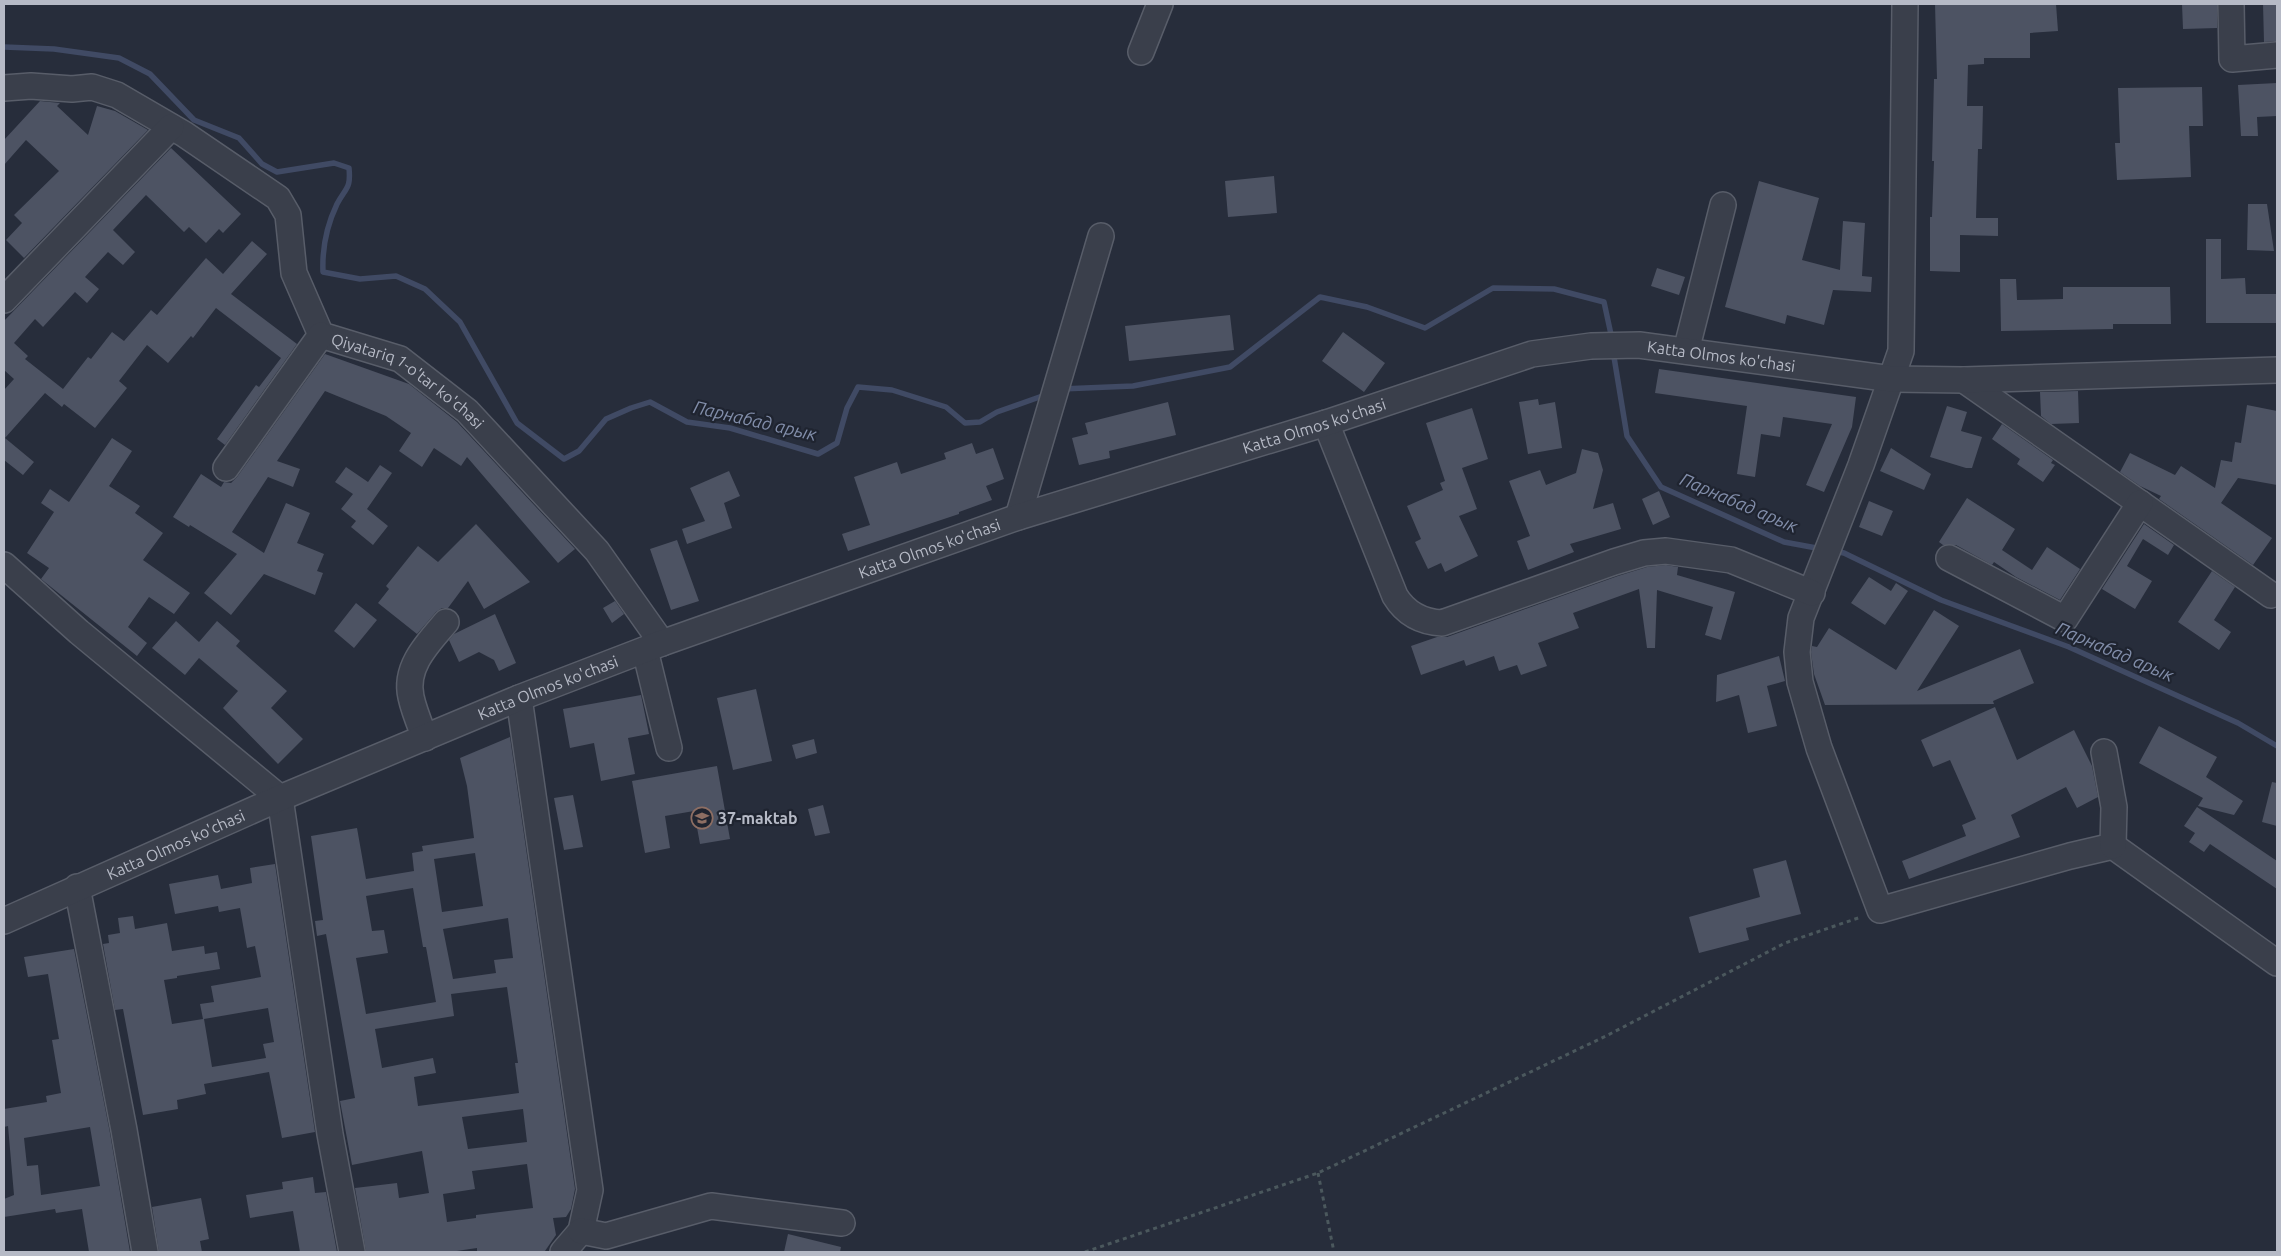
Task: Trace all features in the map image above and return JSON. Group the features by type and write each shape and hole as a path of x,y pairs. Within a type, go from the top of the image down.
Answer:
{"street":[{"path":"1141,52 1160,4"},
{"path":"1905,4 1901,351 1812,593 1801,618 1797,652 1800,682 1819,748 1880,910 2070,856 2114,846 2277,963"},
{"path":"2231,4 2232,59 2277,54"},
{"name":"Qiyatariq 1-o'tar ko'chasi","path":"4,88 31,86 72,89 92,87 117,96 171,127 278,198 288,215 294,272 321,335 400,359 467,411 597,551 654,647"},
{"path":"4,300 171,127"},
{"path":"1686,351 1723,205"},
{"path":"1018,517 1101,236"},
{"path":"226,468 321,335"},
{"name":"Katta Olmos ko'chasi","path":"4,921 280,798 519,698 654,647 1018,517 1326,423 1532,354 1591,346 1639,345 1892,379 1964,380 2277,370"},
{"path":"1964,380 2271,595"},
{"path":"1326,423 1395,596 1403,607 1420,618 1442,623 1614,562 1644,553 1666,551 1731,560 1812,593"},
{"path":"1949,558 2065,619 2140,503"},
{"path":"4,565 79,632 280,798 330,1134 352,1252"},
{"path":"425,738 410,696 413,668 422,649 446,622"},
{"path":"654,647 669,748"},
{"path":"519,698 590,1190 581,1231 563,1252"},
{"path":"2104,752 2114,807 2114,846"},
{"path":"77,887 124,1130 145,1252"},
{"path":"581,1231 606,1236 711,1206 842,1223"}],"path":[{"path":"1085,1252 1318,1173 1606,1036 1785,943 1880,910"},
{"path":"1318,1173 1334,1252"}],"building":[{"path":"1935,4 2056,4 2058,31 2030,33 2030,58 1984,58 1984,64 1968,65 1967,106 1983,106 1982,149 1978,149 1976,218 1998,218 1998,236 1960,235 1960,272 1930,271 1930,217 1932,217 1934,161 1932,161 1934,79 1937,79"},
{"path":"2182,4 2217,4 2217,28 2183,29"},
{"path":"2263,4 2277,4 2277,41 2264,42"},
{"path":"2277,83 2277,116 2257,117 2258,136 2241,136 2238,85"},
{"path":"2202,87 2203,126 2189,126 2191,177 2117,180 2115,143 2120,143 2118,88"},
{"path":"40,101 60,103 57,106 88,135 97,106 115,111 148,130 24,258 6,240 22,223 14,215 59,171 26,140 4,165 4,140"},
{"path":"171,148 241,214 223,233 219,229 206,243 189,227 184,232 146,195 113,230 135,252 123,265 108,252 85,277 99,289 87,303 75,292 43,327 35,319 14,343 28,356 25,359 63,389 88,357 91,359 112,332 124,341 151,310 157,315 206,258 223,274 252,241 267,254 231,294 297,344 225,445 217,439 256,385 259,387 281,358 216,308 193,338 191,336 168,363 147,345 119,381 127,388 95,428 64,404 62,407 45,393 5,438 34,462 23,475 4,460 4,390 14,379 4,370 4,321"},
{"path":"1274,176 1277,213 1228,217 1225,181"},
{"path":"1759,181 1819,198 1802,260 1840,270 1843,221 1865,223 1862,276 1872,277 1871,292 1833,290 1824,325 1787,315 1785,324 1725,307"},
{"path":"2248,204 2267,204 2274,251 2247,250"},
{"path":"2206,239 2221,239 2221,279 2245,278 2246,294 2277,294 2277,323 2206,323"},
{"path":"1657,268 1685,277 1679,295 1651,286"},
{"path":"2000,279 2016,279 2017,300 2063,299 2063,287 2170,287 2171,324 2113,324 2113,329 2001,331"},
{"path":"1230,315 1234,350 1129,361 1125,326"},
{"path":"1343,332 1385,363 1364,392 1322,361"},
{"path":"325,354 409,384 457,422 575,549 558,563 467,457 461,466 434,448 422,467 399,451 411,433 386,416 325,391 277,461 300,469 293,487 268,477 232,532 264,553 286,503 310,513 297,543 324,554 317,571 323,573 315,595 264,574 231,615 204,593 237,554 190,525 189,527 173,517 201,474 221,487 224,482 231,483 237,477"},
{"path":"1659,369 1856,397 1852,427 1824,492 1806,485 1832,424 1783,417 1780,437 1761,434 1755,477 1737,474 1747,406 1655,393"},
{"path":"2078,391 2079,423 2051,424 2041,416 2040,392"},
{"path":"1538,399 1539,405 1555,402 1562,448 1528,454 1519,402"},
{"path":"1168,402 1176,435 1109,451 1110,458 1079,465 1072,438 1088,434 1085,423"},
{"path":"2247,405 2277,411 2277,485 2238,478 2221,503 2272,538 2253,565 2159,499 2161,496 2140,486 2120,472 2130,453 2175,475 2181,466 2215,488 2221,460 2232,462 2235,442 2241,443"},
{"path":"1947,406 1967,412 1961,431 1982,437 1972,468 1966,468 1930,457"},
{"path":"1472,408 1488,459 1462,468 1477,509 1459,516 1478,556 1445,572 1441,563 1428,569 1415,542 1421,539 1407,506 1443,490 1440,483 1445,481 1426,423"},
{"path":"2002,424 2053,460 2051,463 2055,465 2043,482 2017,464 2020,459 1992,439"},
{"path":"112,438 132,451 109,486 140,506 135,513 163,533 143,560 190,593 174,614 149,597 128,627 147,643 137,656 41,579 49,568 27,553 54,512 41,503 50,489 69,502"},
{"path":"972,443 976,454 993,448 1004,479 986,486 992,500 959,512 959,514 848,551 842,534 870,525 854,477 897,462 901,474 946,459 944,453"},
{"path":"1891,448 1931,474 1924,490 1880,471"},
{"path":"1582,449 1598,453 1603,470 1593,509 1613,503 1621,529 1570,544 1574,552 1528,570 1517,541 1530,536 1509,481 1540,470 1546,485 1576,473"},
{"path":"380,465 392,473 367,509 388,526 373,545 351,527 356,521 341,509 353,494 335,482 346,467 368,482"},
{"path":"729,471 740,496 724,503 732,528 687,544 682,529 705,521 690,488"},
{"path":"1659,491 1670,517 1653,525 1642,499"},
{"path":"1967,498 2015,529 2002,550 2032,570 2047,547 2080,569 2060,600 2016,577 1994,562 1992,565 1956,545 1943,545 1939,542"},
{"path":"1869,501 1893,511 1882,536 1859,527"},
{"path":"476,524 530,582 484,609 468,581 448,608 442,608 436,612 417,634 378,603 389,589 386,586 418,546 438,562"},
{"path":"2144,524 2174,545 2168,555 2143,539 2127,566 2152,581 2135,609 2102,589"},
{"path":"677,540 699,601 671,610 650,549"},
{"path":"1666,565 1678,567 1677,575 1735,592 1721,640 1705,635 1713,607 1657,590 1655,648 1647,648 1639,589 1573,613 1579,628 1538,643 1547,666 1521,675 1517,665 1499,671 1494,656 1466,666 1464,660 1421,675 1411,646 1437,637 1447,637 1618,576 1647,567"},
{"path":"2212,571 2235,587 2214,620 2231,632 2219,650 2178,622"},
{"path":"1869,577 1891,591 1896,583 1908,591 1885,625 1851,603"},
{"path":"615,601 624,614 612,623 603,608"},
{"path":"356,603 377,620 354,648 334,631"},
{"path":"1934,610 1959,626 1917,691 2020,649 2034,683 1993,701 1994,704 1825,705 1814,674 1811,652 1812,646 1817,647 1829,628 1896,670"},
{"path":"495,614 516,663 499,671 494,660 479,652 459,662 449,640 454,634"},
{"path":"176,621 199,642 217,621 240,641 236,646 287,691 271,708 303,739 278,764 223,708 238,691 199,658 185,675 152,648"},
{"path":"1779,656 1785,681 1767,686 1777,726 1748,733 1739,695 1716,702 1717,675"},
{"path":"756,689 772,761 733,770 717,698"},
{"path":"641,695 649,734 628,738 635,774 601,781 594,743 570,748 563,709"},
{"path":"1995,707 2017,760 2074,730 2092,766 2098,797 2077,808 2066,787 2011,815 2020,837 1909,879 1902,861 1966,836 1962,825 1976,819 1950,760 1933,767 1921,740"},
{"path":"2159,726 2217,757 2206,777 2243,801 2234,815 2198,806 2203,798 2139,763"},
{"path":"510,737 575,1189 571,1209 566,1217 553,1218 556,1235 545,1251 477,1252 477,1248 450,1252 366,1252 355,1188 397,1183 399,1198 429,1193 422,1151 352,1165 340,1101 355,1098 326,934 317,936 315,921 323,920 311,836 357,828 366,879 414,871 412,853 423,851 422,846 474,838 467,786 460,758","holes":["475,853 483,906 442,912 434,859","413,888 423,947 426,947 436,1002 366,1014 356,958 388,953 384,930 372,931 366,896","508,918 513,958 494,960 496,973 453,979 443,929","507,987 518,1063 515,1063 519,1093 418,1106 414,1077 436,1073 433,1058 382,1068 375,1029 454,1016 451,994","523,1109 527,1142 468,1149 462,1117","527,1164 533,1208 476,1215 476,1218 447,1222 443,1194 475,1189 472,1171"]},
{"path":"814,739 817,753 796,759 792,745"},
{"path":"717,766 730,839 700,844 694,811 665,816 670,848 645,853 632,781"},
{"path":"2272,782 2277,783 2277,826 2262,822"},
{"path":"573,795 583,847 564,850 554,798"},
{"path":"823,805 830,833 815,836 808,809"},
{"path":"2197,807 2277,861 2277,889 2210,844 2204,852 2189,842 2195,833 2184,826"},
{"path":"1786,860 1801,914 1746,928 1749,940 1699,953 1689,917 1760,897 1753,869"},
{"path":"275,864 315,1132 282,1138 269,1072 204,1084 206,1094 177,1100 178,1109 143,1115 123,1009 115,1010 103,944 109,943 108,935 120,933 118,918 133,916 135,929 167,923 172,951 204,946 205,954 217,952 220,969 164,980 172,1024 203,1019 200,1004 214,1002 211,986 261,977 255,946 247,948 240,908 219,912 218,906 175,914 169,884 218,875 221,889 252,883 250,868","holes":["268,1008 274,1042 263,1044 266,1058 212,1067 204,1019"]},
{"path":"74,949 110,1133 130,1252 89,1252 82,1209 56,1213 55,1209 4,1217 4,1199 14,1195 8,1126 4,1127 4,1109 47,1102 46,1096 61,1093 52,1040 59,1039 48,974 28,977 24,957","holes":["90,1127 100,1186 41,1195 38,1165 27,1166 24,1138"]},
{"path":"313,1177 315,1193 326,1192 337,1252 300,1252 293,1211 250,1218 246,1195 283,1189 282,1182"},
{"path":"201,1198 209,1239 200,1241 202,1252 159,1252 152,1207"},
{"path":"788,1234 841,1247 840,1252 784,1252"}],"waterway":[{"name":"Парнабад арык","path":"4,47 54,49 119,58 150,74 194,120 239,138 262,164 277,172 334,163 349,168 347,188 333,212 328,229 324,246 323,272 360,279 396,276 425,289 460,322 517,423 564,459 579,451 606,419 650,402 687,422 730,428 818,454 837,443 847,408 858,387 892,390 946,407 965,423 980,422 997,412 1048,394"},
{"name":"Парнабад арык","path":"1061,389 1133,386 1230,367 1320,297 1367,307 1425,328 1493,288 1554,289 1604,302 1612,339"},
{"name":"Парнабад арык","path":"1613,351 1627,436 1661,487 1784,542 1822,549"},
{"name":"Парнабад арык","path":"1834,551 1844,553 1941,600 2069,647 2238,723 2277,746"}],"place":[{"name":"37-maktab","path":"702,818"}]}
